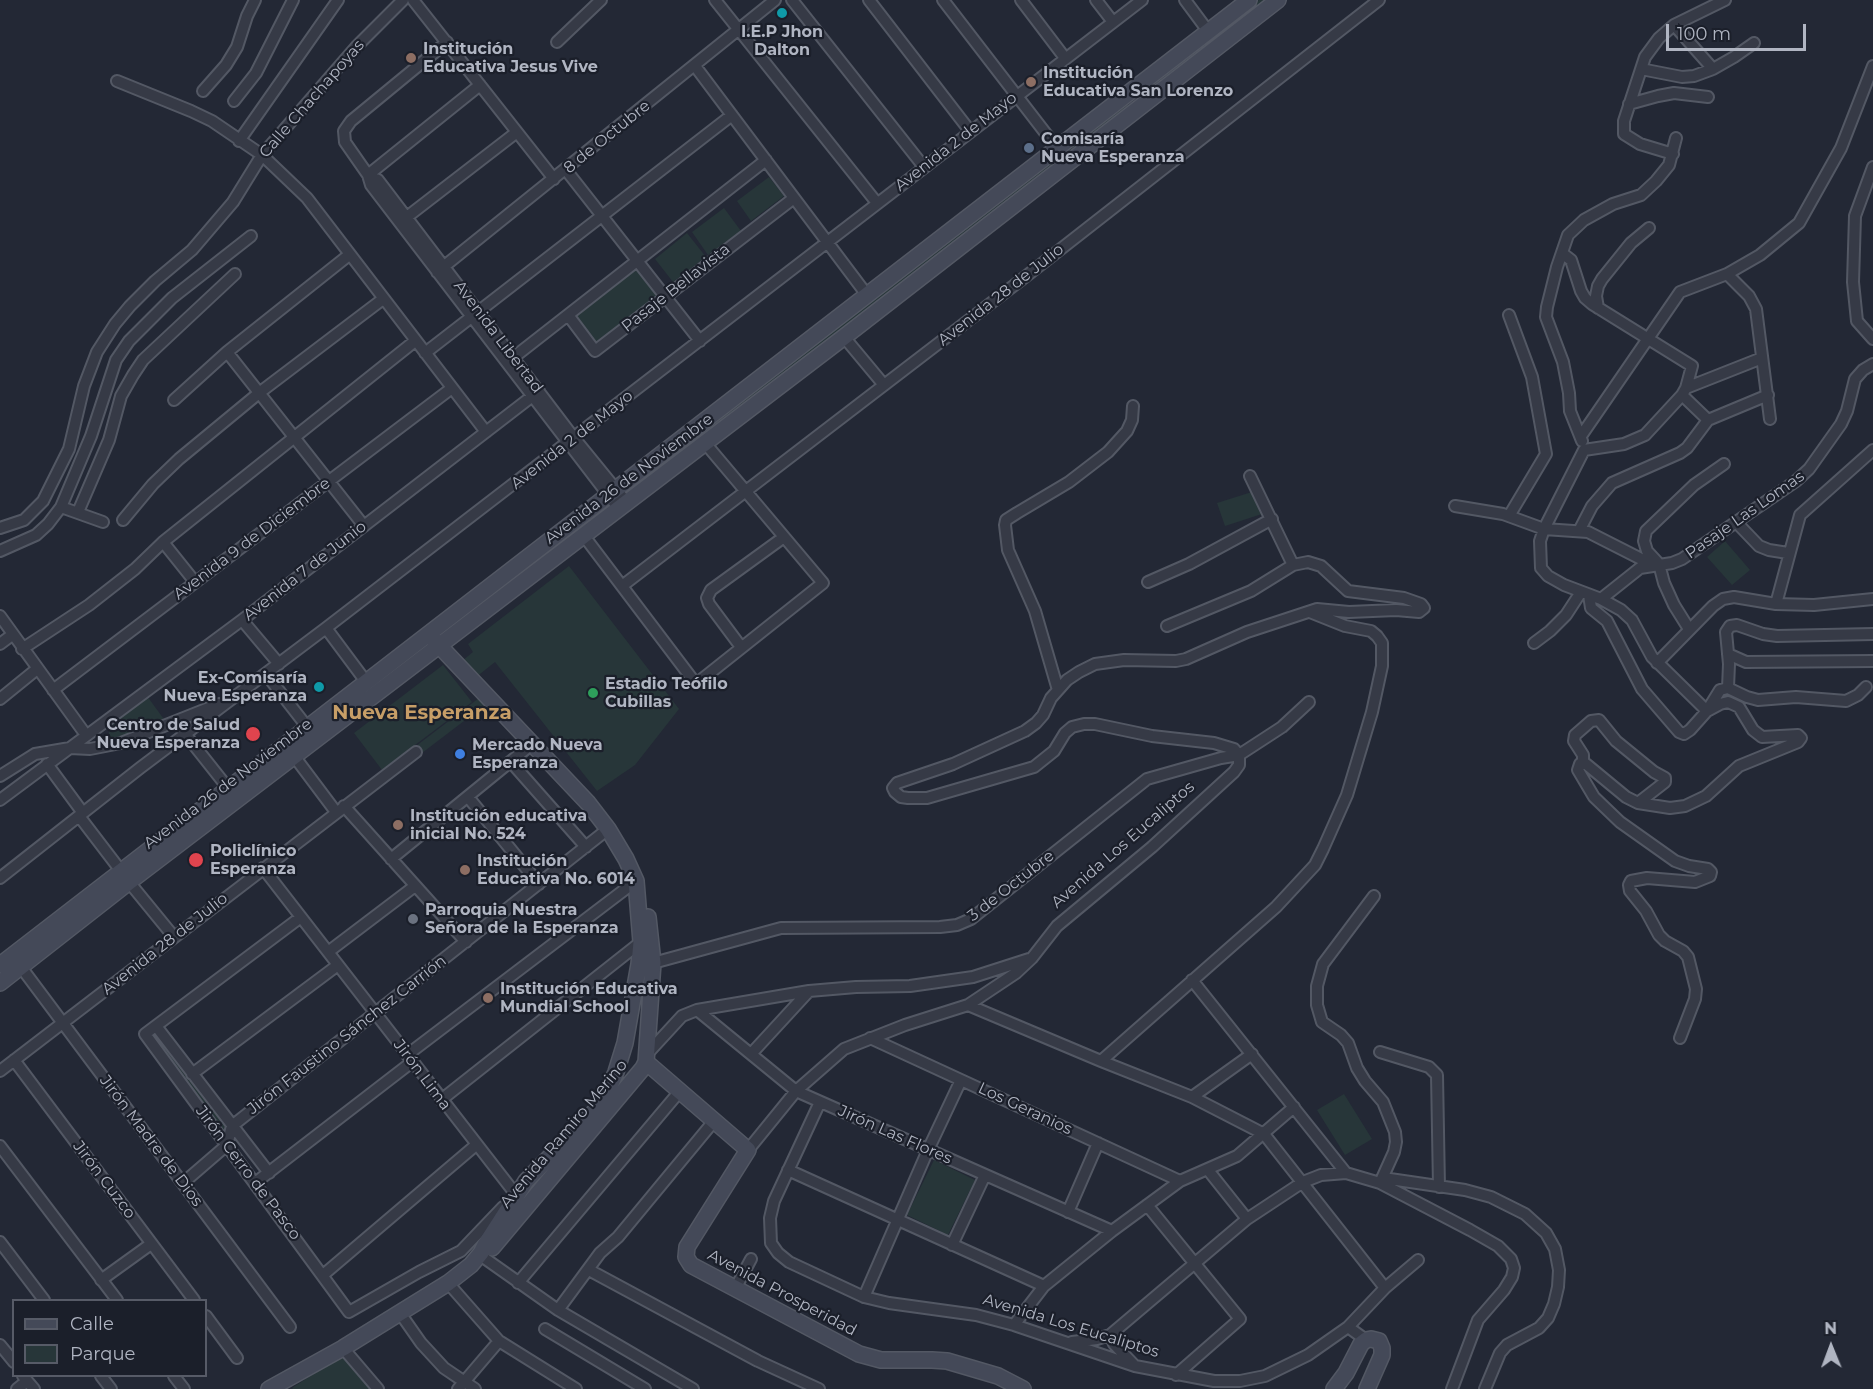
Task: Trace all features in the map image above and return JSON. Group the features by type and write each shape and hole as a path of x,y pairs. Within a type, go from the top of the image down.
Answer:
{"main road":[{"name":"Avenida 26 de Noviembre","path":"0,983 9,964 434,640 611,492 1249,0"},
{"name":"Avenida 26 de Noviembre","path":"125,877 228,788 290,751 308,728 367,683 434,640 584,536 1278,0"},
{"path":"1137,85 1149,100"},
{"name":"Avenida Ramiro Merino","path":"434,640 588,803 608,829 626,859 636,882 650,926 652,963 646,1058 643,1068 491,1250 480,1254"},
{"name":"Avenida Ramiro Merino","path":"280,1388 461,1274 480,1254 526,1180 604,1100 625,1043 639,964 640,911 636,882"},
{"path":"646,1058 748,1150"},
{"name":"Avenida Prosperidad","path":"748,1150 687,1247 686,1252 691,1265 859,1354 871,1358 947,1361 998,1376 1023,1389"},
{"path":"1334,1389 1346,1373 1361,1344 1372,1340 1382,1348 1382,1355 1367,1389"}],"street":[{"path":"203,92 226,65 237,47 255,0"},
{"path":"234,101 256,73 293,0"},
{"path":"239,141 338,0"},
{"name":"Calle Chachapoyas","path":"0,528 24,520 43,501 69,449 84,386 97,352 130,306 192,250 218,221 233,202 262,154 356,47 403,0"},
{"path":"413,0 554,179"},
{"path":"557,42 601,0"},
{"path":"715,0 878,203"},
{"name":"8 de Octubre","path":"441,269 775,0"},
{"path":"793,0 924,167"},
{"path":"869,0 970,131"},
{"path":"943,0 1057,148"},
{"path":"1021,0 1065,58"},
{"path":"1096,0 1113,22"},
{"name":"Avenida 2 de Mayo","path":"0,878 1142,0"},
{"path":"1185,0 1208,31"},
{"name":"Avenida 28 de Julio","path":"622,586 1379,0"},
{"path":"1673,154 1640,144 1624,134 1624,121 1629,104 1645,57 1659,38 1674,25 1725,0"},
{"path":"1674,25 1713,69"},
{"name":"Avenida Libertad","path":"447,42 345,128 344,138 347,146 368,175 378,180 404,220 475,315 623,506"},
{"path":"1641,69 1683,77 1694,76 1713,69 1754,43"},
{"path":"695,66 867,295"},
{"path":"1581,436 1680,292 1727,274 1760,255 1799,223 1841,148 1873,66"},
{"path":"117,81 212,121 239,141 262,154 307,198 486,432"},
{"path":"368,175 480,85"},
{"path":"1629,104 1674,93 1708,97"},
{"path":"425,354 732,114"},
{"path":"404,220 517,132"},
{"path":"1676,138 1669,165 1656,181 1641,195 1613,204 1584,220 1568,235 1562,253 1546,317 1563,362 1570,411 1581,436 1584,450 1544,528 1540,541 1541,568 1548,576 1621,610 1632,620 1657,663 1707,711"},
{"path":"510,360 766,160"},
{"path":"1873,167 1855,216 1853,282 1857,321 1873,339"},
{"path":"566,170 700,341"},
{"name":"Pasaje Bellavista","path":"568,315 594,351 794,198"},
{"path":"1598,308 1596,296 1602,279 1624,251 1649,228"},
{"path":"0,551 36,535 48,525 61,507 91,436 116,360 129,341 172,298 251,236"},
{"path":"1562,253 1571,260 1585,298 1691,363 1692,368 1684,391 1645,435 1623,444 1584,450"},
{"path":"174,400 227,352 349,255"},
{"path":"78,512 110,440 121,396 133,375 143,360 235,274"},
{"path":"1727,274 1749,296 1756,309 1770,419"},
{"path":"123,520 153,484 179,459 259,393 383,299"},
{"path":"1509,315 1532,377 1546,454 1509,516"},
{"path":"844,337 884,385"},
{"path":"22,649 89,604 135,569 163,542 415,341"},
{"path":"227,352 364,526"},
{"path":"1684,391 1762,358"},
{"name":"Pasaje Las Lomas","path":"1601,599 1640,568 1672,563 1682,559 1796,481 1809,469 1841,424 1847,411 1855,379 1873,364"},
{"name":"Avenida 9 de Diciembre","path":"53,690 452,388"},
{"path":"1684,391 1708,420"},
{"name":"Avenida 7 de Junio","path":"0,800 242,620 536,394"},
{"path":"1579,531 1592,506 1612,483 1680,453 1687,448 1708,420 1768,395"},
{"path":"1058,690 1035,611 1008,550 1006,520 1069,482 1108,452 1127,431 1132,420 1133,406"},
{"path":"584,536 696,684 823,583 705,443"},
{"path":"1776,604 1800,515 1873,450"},
{"path":"1689,629 1674,605 1656,564 1647,550 1644,541 1646,531 1694,485 1724,464"},
{"path":"1251,476 1293,566"},
{"path":"1455,506 1509,516 1544,528 1579,531 1606,539 1656,564"},
{"path":"61,507 103,522"},
{"path":"1148,582 1200,558 1272,519"},
{"path":"1737,523 1759,546 1788,554"},
{"path":"741,647 707,598 711,590 784,537"},
{"path":"163,542 195,582"},
{"path":"1167,626 1251,591 1302,562 1316,563 1348,591 1404,598 1421,604 1424,608 1419,612 1395,610 1349,612 1317,609 1246,632 1186,659 1116,661 1095,664 1078,672 1058,690 1051,698 1043,715 1025,731 953,764 897,783 893,788 895,792 900,797 927,798 1034,767 1054,751 1065,733 1072,727 1084,724 1190,742 1214,743 1234,749 1239,755"},
{"path":"1534,643 1550,631 1585,593"},
{"path":"1585,593 1591,608 1607,621 1642,689 1679,732 1684,734 1707,711 1720,690 1728,688 1758,700 1796,698 1846,701 1858,695 1866,687"},
{"path":"1657,663 1689,629 1723,599 1734,597 1776,604 1814,605 1873,599"},
{"path":"1101,1061 1276,907 1315,865 1347,795 1372,712 1382,666 1382,643 1371,631 1345,626 1307,611"},
{"path":"0,616 86,735"},
{"path":"242,620 279,664"},
{"path":"1728,688 1726,632 1730,626 1737,625 1777,636 1873,634"},
{"path":"326,628 367,683"},
{"path":"0,644 12,635"},
{"path":"1728,654 1746,662 1873,661"},
{"path":"0,699 37,669"},
{"path":"266,674 308,728"},
{"path":"70,748 90,749 121,743 234,699"},
{"name":"Avenida Los Eucaliptos","path":"795,1091 844,1050 870,1038 968,1005 1016,973 1032,958 1057,926 1181,822 1234,772 1239,765 1239,755 1282,727 1309,702"},
{"path":"1583,763 1626,797 1638,803 1670,808 1685,806 1706,796 1739,766 1798,742 1801,738 1798,735 1762,737 1753,730 1738,707 1728,702 1707,711"},
{"path":"1638,803 1665,782 1665,778 1654,772 1616,741 1599,720 1591,721 1575,735 1574,741 1583,755 1583,763 1580,764 1578,770 1594,797 1620,822 1675,861 1708,869 1711,872 1710,876 1695,882 1647,878 1631,881 1629,885 1630,891 1646,911 1659,935 1665,942 1683,951 1688,957 1696,989 1695,999 1680,1038"},
{"path":"176,722 228,788"},
{"path":"391,859 532,744"},
{"name":"Avenida 7 de Junio","path":"0,776 35,754 70,748"},
{"path":"290,751 340,809 391,859 466,942"},
{"name":"Avenida 28 de Julio","path":"0,1071 416,752"},
{"name":"3 de Octubre","path":"652,963 781,928 957,925 971,919 1147,779 1239,755"},
{"path":"511,762 586,847"},
{"path":"47,764 125,877 174,937"},
{"path":"468,797 539,884"},
{"name":"Jirón Faustino Sánchez Carrión","path":"227,1145 232,1126 608,829"},
{"name":"Jirón Lima","path":"263,868 515,1197"},
{"path":"255,1183 409,1059 636,882"},
{"path":"328,952 415,886"},
{"path":"1374,896 1323,964 1317,986 1317,1005 1322,1022 1341,1035 1348,1043 1357,1068 1383,1102 1390,1118 1396,1142 1381,1181"},
{"path":"156,1026 301,917"},
{"path":"441,1100 640,942"},
{"path":"646,1058 682,1016 697,1010 809,991 910,986 974,977 1032,958"},
{"name":"Jirón Madre de Dios","path":"9,964 63,1023 290,1327"},
{"path":"192,1074 338,965"},
{"path":"1192,980 1347,1173"},
{"path":"751,1054 809,991"},
{"path":"968,1005 1192,1097 1264,1134 1385,1288"},
{"name":"Jirón Las Flores","path":"697,1010 795,1091 1112,1231"},
{"name":"Jirón Cerro de Pasco","path":"268,1173 156,1026 145,1034 350,1312 419,1272 462,1251 515,1197"},
{"name":"Los Geranios","path":"870,1038 1180,1181"},
{"path":"1380,1052 1429,1067 1437,1075 1439,1187"},
{"path":"1192,1097 1251,1054"},
{"name":"Jirón Cuzco","path":"14,1060 193,1299"},
{"path":"864,1297 961,1080"},
{"path":"518,1283 680,1091"},
{"name":"Avenida Prosperidad","path":"748,1150 795,1091"},
{"name":"Avenida Los Eucaliptos","path":"820,1102 774,1201 770,1218 771,1243 789,1262 864,1297 889,1303 976,1315 1014,1325 1135,1366 1214,1381 1240,1381 1265,1376 1308,1355 1348,1327 1385,1288 1418,1260"},
{"path":"1014,1325 1044,1286 1112,1231 1180,1181 1237,1156 1294,1107"},
{"path":"558,1310 600,1253 618,1237 714,1120"},
{"path":"1068,1212 1098,1143"},
{"path":"183,1183 227,1145"},
{"path":"323,1275 476,1145"},
{"path":"0,1146 116,1299"},
{"path":"788,1170 1044,1286"},
{"path":"1208,1170 1247,1219"},
{"path":"1064,1342 1097,1339 1110,1335 1247,1219 1303,1182 1321,1175 1347,1173 1381,1181 1465,1190 1491,1197 1525,1214 1546,1233 1555,1250 1559,1270 1554,1304 1548,1318 1539,1328 1507,1345 1500,1353 1485,1389"},
{"path":"952,1245 985,1175"},
{"path":"1381,1181 1498,1246 1511,1258 1514,1268 1512,1277 1478,1320 1452,1389"},
{"path":"1147,1205 1240,1319 1176,1375"},
{"path":"0,1242 43,1299"},
{"path":"101,1280 151,1244"},
{"path":"480,1254 558,1310 693,1389"},
{"path":"735,1289 751,1259"},
{"path":"589,1270 758,1361 819,1389"},
{"path":"448,1283 499,1341 576,1389"},
{"path":"400,1313 422,1343 460,1386 475,1389"},
{"path":"207,1317 237,1358"},
{"path":"1348,1327 1372,1340"},
{"path":"545,1329 645,1389"},
{"path":"1110,1335 1114,1344 1135,1366"},
{"path":"460,1386 499,1341"},
{"path":"0,1344 12,1359"},
{"path":"343,1348 378,1389"},
{"path":"102,1377 111,1389"},
{"path":"175,1377 184,1389"},
{"path":"17,1389 28,1382"}],"green space":[{"path":"1259,0 1267,0 1155,85 1152,83"},
{"path":"1126,103 1130,106 624,498 621,493"},
{"path":"769,177 784,196 751,221 737,201"},
{"path":"724,208 741,231 708,255 692,232"},
{"path":"687,233 706,257 673,282 655,259"},
{"path":"638,265 661,294 594,347 573,317"},
{"path":"1255,491 1262,514 1225,526 1217,503"},
{"path":"1725,541 1750,570 1732,585 1707,557"},
{"name":"Estadio Teófilo Cubillas","path":"569,566 679,709 635,765 597,791 495,662 475,678 462,661 473,652 468,644"},
{"path":"443,665 472,702 382,770 354,733"},
{"path":"147,696 166,722 116,740 111,738 109,728"},
{"path":"479,698 485,705 422,753 416,746"},
{"path":"158,1035 228,1129 226,1135 153,1039"},
{"path":"1344,1094 1372,1139 1345,1155 1317,1110"},
{"path":"934,1160 975,1180 948,1235 907,1215"},
{"path":"343,1355 373,1389 292,1388"}],"place":[{"name":"I.E.P Jhon Dalton","path":"782,13"},
{"name":"Institución Educativa Jesus Vive","path":"411,58"},
{"name":"Institución Educativa San Lorenzo","path":"1031,82"},
{"name":"Comisaría Nueva Esperanza","path":"1029,148"},
{"name":"Ex-Comisaría Nueva Esperanza","path":"319,687"},
{"name":"Estadio Teófilo Cubillas","path":"593,693"},
{"name":"Centro de Salud Nueva Esperanza","path":"253,734"},
{"name":"Mercado Nueva Esperanza","path":"460,754"},
{"name":"Institución educativa inicial No. 524","path":"398,825"},
{"name":"Policlínico Esperanza","path":"196,860"},
{"name":"Institución Educativa No. 6014","path":"465,870"},
{"name":"Parroquia Nuestra Señora de la Esperanza","path":"413,919"},
{"name":"Institución Educativa Mundial School","path":"488,998"}],"district":[{"name":"Nueva Esperanza","path":"422,713"}]}
